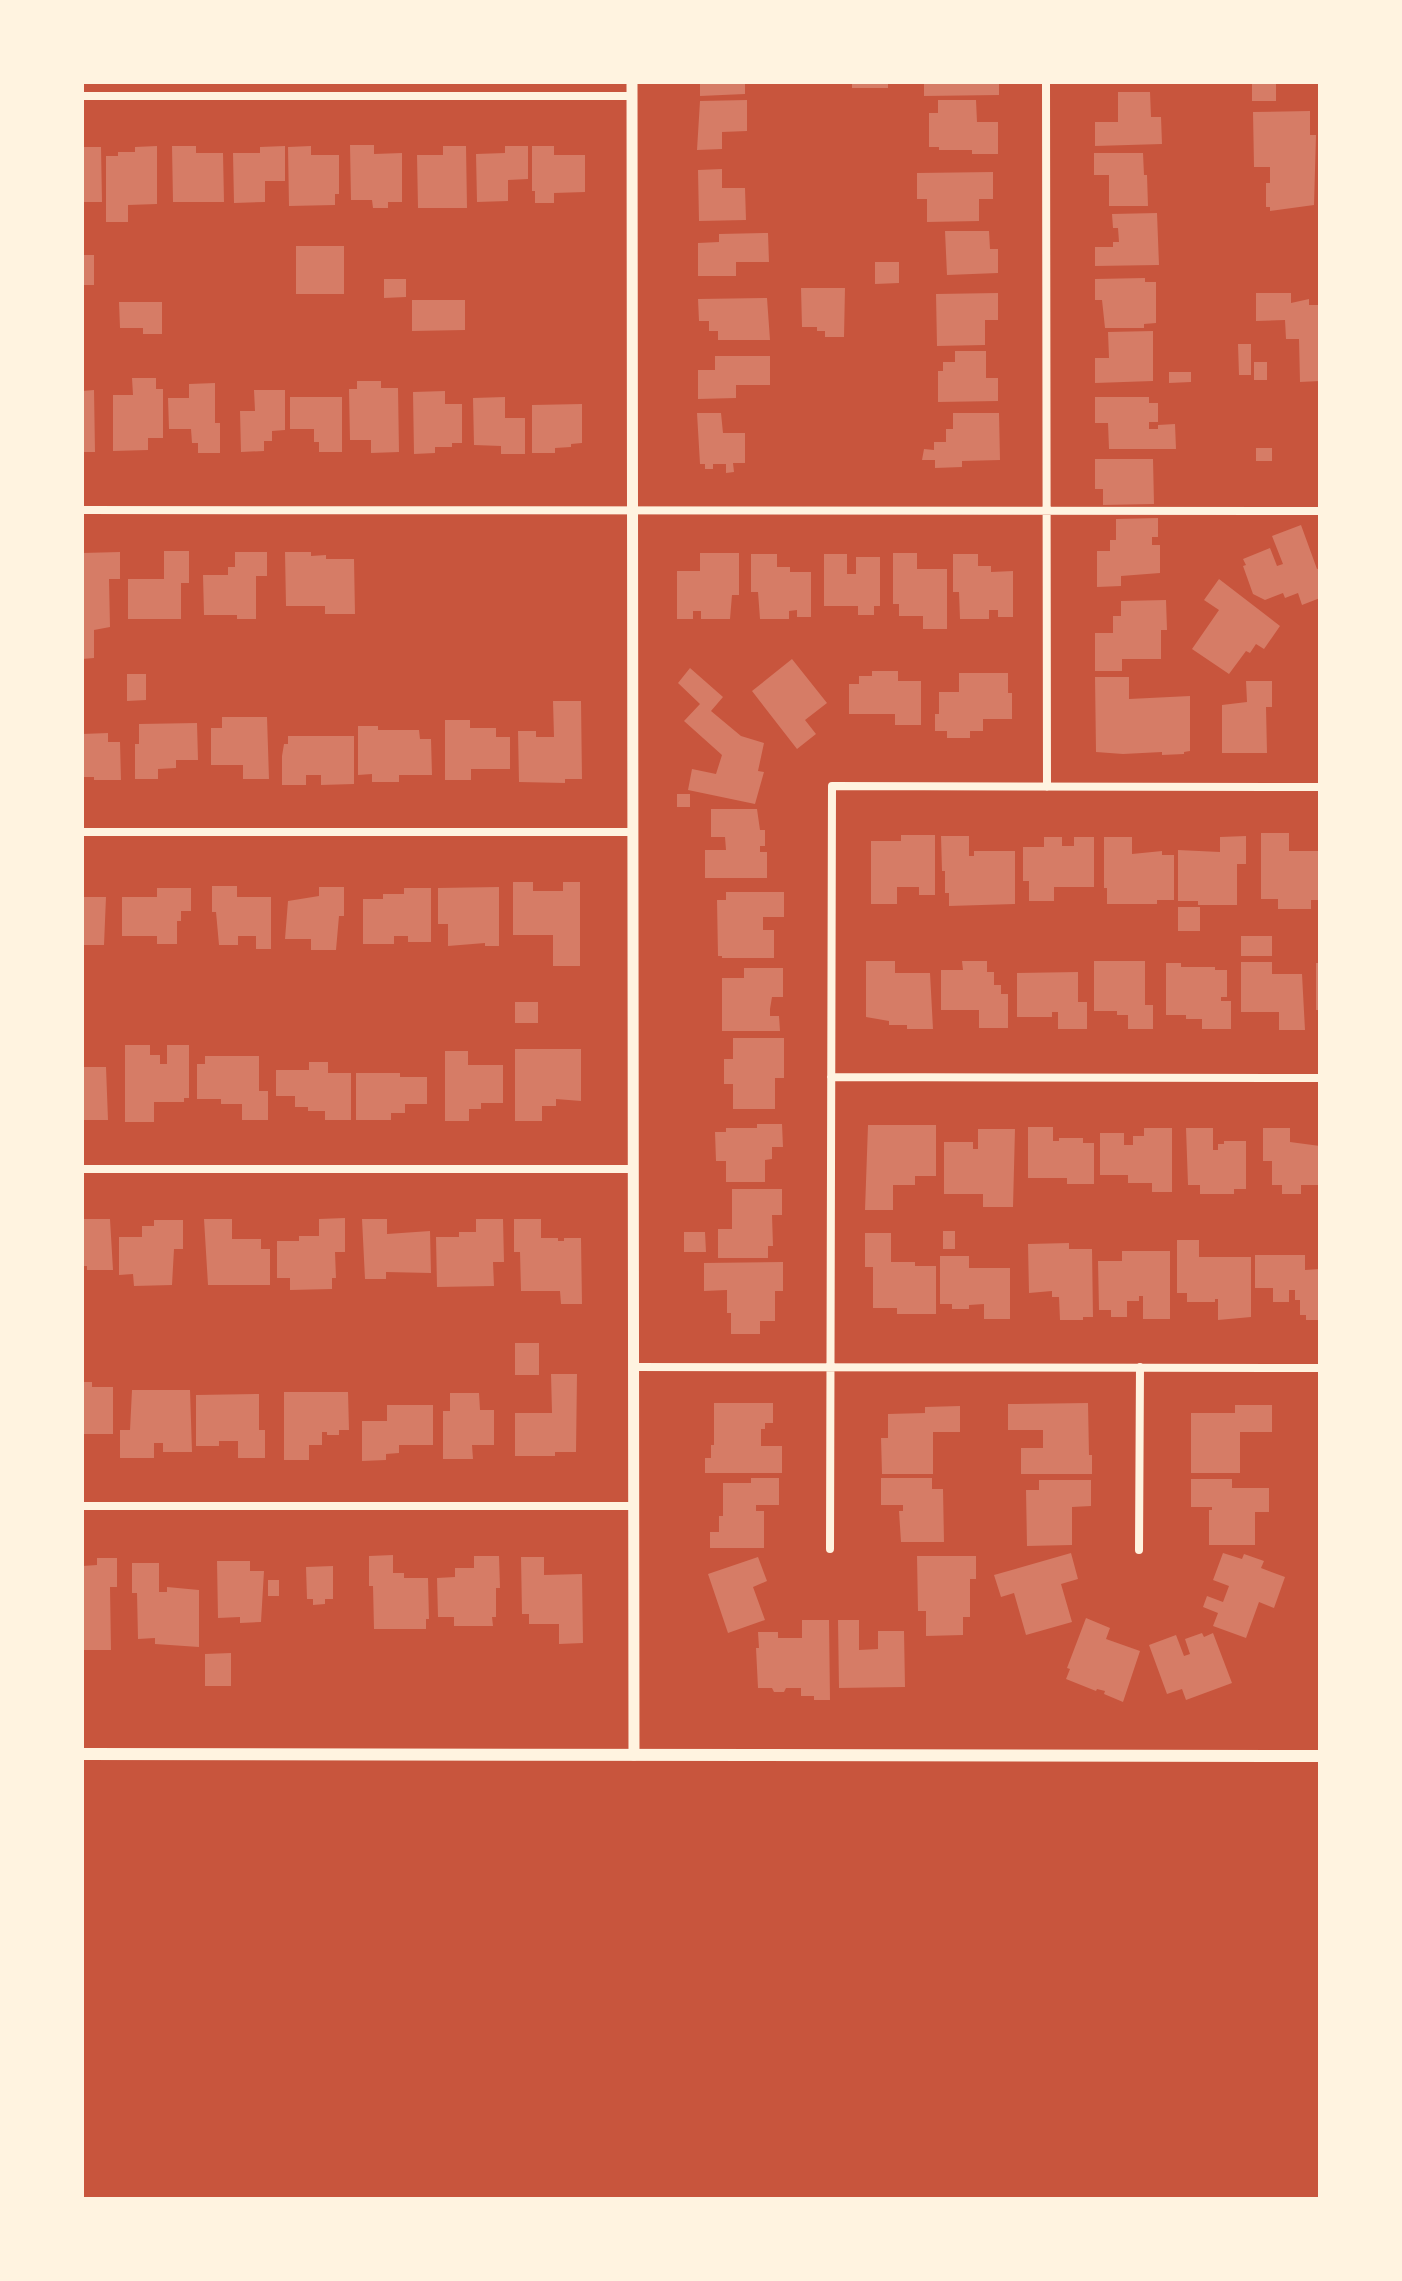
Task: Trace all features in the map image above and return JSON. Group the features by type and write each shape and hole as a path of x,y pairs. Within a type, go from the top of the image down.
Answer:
{"main road":[{"path":"82,1754 1320,1756"}],"street":[{"path":"632,82 634,1755"},
{"path":"1046,82 1047,787"},
{"path":"82,96 632,96"},
{"path":"82,510 1320,511"},
{"path":"830,1549 832,786 1320,787"},
{"path":"82,832 633,832"},
{"path":"831,1077 1320,1078"},
{"path":"82,1169 633,1169"},
{"path":"633,1367 1320,1368"},
{"path":"1139,1550 1140,1367"},
{"path":"82,1506 634,1506"}],"building":[{"path":"700,82 745,82 745,94 700,96"},
{"path":"852,82 888,82 888,88 852,88"},
{"path":"924,82 999,82 999,95 924,96"},
{"path":"1252,82 1276,82 1276,101 1252,101"},
{"path":"1118,92 1150,92 1151,117 1161,117 1162,144 1095,146 1095,122 1118,122"},
{"path":"747,100 747,131 722,132 722,149 697,150 700,101"},
{"path":"938,100 976,100 977,122 998,122 998,154 972,154 972,150 929,147 929,113 938,113"},
{"path":"1310,111 1310,135 1316,135 1314,205 1270,211 1270,207 1266,207 1266,183 1270,183 1270,167 1254,167 1253,112"},
{"path":"350,145 374,145 374,154 402,153 402,202 388,202 388,208 373,208 372,200 351,200"},
{"path":"157,146 157,204 128,205 128,222 106,222 106,156 135,152 135,147"},
{"path":"172,146 196,146 196,153 223,153 224,202 173,202"},
{"path":"285,146 285,181 265,181 265,202 234,203 233,153 260,153 260,147"},
{"path":"311,146 311,155 339,155 339,194 335,194 335,205 289,206 288,147"},
{"path":"443,146 466,146 467,208 418,208 417,155 443,155"},
{"path":"505,146 528,146 528,179 508,180 508,201 477,202 476,154 505,153"},
{"path":"532,146 554,146 554,155 585,155 585,192 554,193 554,203 535,203"},
{"path":"82,147 101,147 102,202 82,202"},
{"path":"1094,153 1143,153 1148,206 1109,206 1109,175 1094,175"},
{"path":"722,169 722,188 745,188 746,220 699,221 698,170"},
{"path":"993,172 993,199 979,199 979,221 927,222 927,199 917,199 917,173"},
{"path":"1157,213 1159,265 1095,266 1095,247 1113,247 1113,242 1119,242 1118,228 1113,228 1112,214"},
{"path":"945,231 989,231 990,249 998,249 998,273 947,275"},
{"path":"768,233 769,262 736,262 736,276 698,276 698,243 719,242 719,234"},
{"path":"296,246 344,246 344,294 296,294"},
{"path":"82,255 94,255 94,285 82,285"},
{"path":"875,262 899,262 899,283 875,284"},
{"path":"1145,278 1145,282 1156,282 1156,323 1144,324 1144,328 1105,328 1102,300 1095,300 1095,279"},
{"path":"384,279 406,279 406,297 384,298"},
{"path":"801,288 845,288 844,337 825,337 825,331 817,331 817,327 802,327"},
{"path":"998,293 998,320 985,320 985,345 937,346 936,294"},
{"path":"1256,293 1291,293 1291,303 1309,299 1309,305 1320,305 1320,381 1300,382 1299,339 1286,339 1285,320 1256,321"},
{"path":"767,298 770,340 718,340 718,331 709,331 709,321 699,321 698,299"},
{"path":"412,300 465,300 465,330 412,331"},
{"path":"119,302 162,302 162,334 143,334 143,328 120,328"},
{"path":"1153,331 1153,381 1095,383 1095,358 1109,358 1108,332"},
{"path":"1238,344 1251,344 1251,375 1239,375"},
{"path":"955,351 986,351 986,378 998,378 998,401 938,402 938,371 943,371 943,362 955,362"},
{"path":"715,356 770,356 770,385 736,385 736,398 698,399 698,370 715,370"},
{"path":"1254,362 1267,362 1267,380 1254,380"},
{"path":"1169,372 1191,372 1191,382 1169,383"},
{"path":"132,378 156,378 156,389 163,389 163,438 148,438 148,450 113,451 113,395 133,395"},
{"path":"357,381 381,381 381,388 398,388 399,452 371,453 371,440 350,440 349,389 357,389"},
{"path":"215,383 215,423 220,423 220,453 198,453 198,443 192,443 191,429 169,429 168,398 189,398 189,384"},
{"path":"94,390 95,452 82,452 82,391"},
{"path":"254,390 285,390 285,430 272,431 272,441 264,441 264,451 241,452 240,411 255,411"},
{"path":"445,391 445,404 462,404 462,443 452,443 452,447 435,447 435,453 414,454 413,392"},
{"path":"290,397 342,397 342,452 319,452 319,442 314,442 314,429 290,429"},
{"path":"505,397 505,418 525,418 525,454 501,454 501,446 474,445 473,398"},
{"path":"1095,397 1149,397 1149,403 1158,403 1158,422 1149,422 1149,429 1175,424 1176,449 1109,449 1108,423 1095,423"},
{"path":"582,404 582,443 555,448 555,453 532,453 532,405"},
{"path":"697,413 721,413 723,433 745,433 745,463 733,463 734,472 726,473 726,464 713,464 713,469 705,469 705,464 700,464"},
{"path":"953,413 999,413 1000,460 962,461 962,467 935,468 935,460 922,460 924,449 934,450 934,442 946,442 946,429 953,429"},
{"path":"1256,448 1272,448 1272,461 1256,461"},
{"path":"1095,459 1153,459 1154,504 1103,505 1103,489 1095,489"},
{"path":"1158,518 1158,537 1152,537 1152,545 1160,545 1160,573 1121,576 1121,586 1097,587 1097,551 1110,551 1110,540 1116,540 1116,519"},
{"path":"1301,525 1317,569 1320,568 1320,598 1302,605 1298,593 1285,598 1283,593 1265,600 1253,594 1243,559 1270,548 1277,566 1283,564 1272,536"},
{"path":"164,551 189,551 189,583 181,583 181,619 128,619 128,579 164,579"},
{"path":"120,552 120,579 109,579 110,627 94,630 94,658 82,659 82,553"},
{"path":"235,552 267,552 267,576 256,576 256,619 237,619 237,615 204,615 203,575 228,575 228,567 235,567"},
{"path":"285,552 311,552 311,556 326,555 326,559 354,559 355,614 325,614 325,606 286,606"},
{"path":"700,553 739,553 739,595 732,595 730,619 701,619 701,611 693,611 693,619 677,619 677,571 700,571"},
{"path":"893,553 917,553 917,569 947,569 947,629 923,629 923,616 899,616 899,604 893,604"},
{"path":"751,554 777,554 777,567 790,567 790,572 811,572 811,617 797,617 797,610 789,611 789,619 760,619 758,592 751,592"},
{"path":"824,554 847,554 847,574 856,574 856,557 880,557 880,606 874,606 874,615 858,615 858,606 824,606"},
{"path":"953,554 978,554 978,566 991,566 991,572 1013,571 1013,617 998,617 998,610 989,610 989,619 960,619 959,592 953,592"},
{"path":"1219,579 1280,626 1264,649 1256,644 1250,653 1246,651 1229,674 1192,649 1219,610 1204,600"},
{"path":"1166,600 1167,630 1161,630 1161,659 1122,659 1122,671 1095,671 1095,633 1113,633 1113,616 1121,616 1121,601"},
{"path":"792,659 827,703 805,720 816,734 797,749 752,691"},
{"path":"690,668 723,697 711,711 741,736 764,743 758,771 764,772 755,804 688,790 692,769 716,774 722,755 684,721 700,704 678,683"},
{"path":"872,671 898,671 898,681 921,681 921,725 895,725 895,714 849,714 849,684 859,684 859,676 872,676"},
{"path":"959,673 1008,673 1012,719 983,719 983,731 970,731 970,738 947,738 947,731 935,731 939,692 959,692"},
{"path":"127,674 146,674 146,700 127,701"},
{"path":"1095,677 1129,677 1129,699 1190,696 1190,751 1162,755 1162,752 1096,752"},
{"path":"1246,681 1272,681 1272,707 1266,707 1267,753 1222,753 1222,705 1247,702"},
{"path":"553,701 581,701 582,779 565,779 565,783 519,782 518,731 536,731 536,737 554,737"},
{"path":"222,717 267,717 269,779 243,779 243,765 211,765 211,728 222,728"},
{"path":"445,720 470,720 470,728 496,728 496,737 510,737 510,769 471,769 471,780 445,780"},
{"path":"197,723 198,760 176,760 176,768 158,769 158,779 135,779 135,744 139,744 139,724"},
{"path":"358,726 378,726 378,730 419,730 420,739 431,739 432,775 399,775 399,782 372,782 372,774 358,775"},
{"path":"108,733 108,742 120,742 121,780 82,777 82,734"},
{"path":"288,736 354,736 354,784 321,785 321,775 306,775 306,785 282,785 282,756"},
{"path":"677,794 690,794 690,807 677,807"},
{"path":"711,809 757,809 760,830 765,830 765,846 760,846 760,852 767,852 767,878 705,878 705,850 726,850 725,837 711,837"},
{"path":"1261,833 1289,833 1289,851 1320,851 1320,900 1311,900 1311,909 1278,909 1278,899 1261,899"},
{"path":"901,835 935,835 935,895 919,895 919,887 897,887 897,904 871,904 871,841 901,841"},
{"path":"941,836 969,836 969,856 974,856 974,851 1015,851 1015,904 949,906 949,893 945,893 945,871 942,871"},
{"path":"1246,836 1246,864 1237,864 1237,905 1198,905 1198,901 1178,901 1178,850 1220,852 1220,837"},
{"path":"1044,837 1062,837 1062,846 1074,846 1074,837 1094,837 1094,887 1054,887 1054,901 1029,901 1029,881 1023,881 1023,847 1044,847"},
{"path":"1104,837 1132,837 1132,854 1162,851 1162,855 1174,855 1174,900 1157,900 1157,904 1107,904"},
{"path":"513,882 533,882 533,891 563,891 563,882 580,882 580,966 553,966 553,935 513,935"},
{"path":"212,886 237,886 237,897 271,897 271,949 256,949 256,936 238,936 238,945 219,945 216,912 212,912"},
{"path":"319,887 344,887 344,916 339,916 336,950 311,950 311,939 285,939 288,901 319,896"},
{"path":"499,887 499,946 485,946 485,943 448,946 448,924 438,924 438,888"},
{"path":"157,888 191,888 191,911 181,911 181,921 177,921 177,944 157,944 157,936 122,936 122,897 157,897"},
{"path":"404,888 431,888 431,942 408,942 408,936 394,936 394,944 363,944 363,899 383,899 383,894 404,894"},
{"path":"726,892 784,892 784,917 763,917 763,930 774,930 774,958 718,956 717,900 726,900"},
{"path":"82,897 106,897 104,945 82,945"},
{"path":"1178,907 1200,907 1200,931 1178,931"},
{"path":"1241,936 1272,936 1272,956 1241,956"},
{"path":"866,961 895,961 895,973 930,973 933,1029 907,1029 907,1025 889,1025 889,1021 866,1017"},
{"path":"962,961 987,961 987,972 994,972 994,985 1001,985 1001,994 1008,994 1008,1028 979,1028 979,1010 941,1010 941,970 963,970"},
{"path":"1094,961 1145,961 1145,1005 1153,1005 1153,1029 1128,1029 1128,1015 1117,1015 1117,1011 1094,1011"},
{"path":"1241,962 1272,962 1272,974 1302,974 1305,1030 1279,1030 1279,1012 1241,1012"},
{"path":"1166,963 1227,970 1227,997 1221,997 1221,1001 1231,1001 1231,1029 1202,1029 1202,1019 1166,1015"},
{"path":"1316,963 1320,963 1320,1010 1316,1010"},
{"path":"744,968 783,968 783,997 772,997 770,1009 770,1016 779,1016 780,1031 722,1031 722,978 744,978"},
{"path":"1078,972 1078,1002 1087,1002 1087,1029 1058,1029 1058,1012 1052,1012 1052,1017 1017,1017 1017,973"},
{"path":"515,1002 538,1002 538,1023 515,1023"},
{"path":"733,1038 784,1038 784,1078 775,1078 775,1109 733,1109 733,1084 724,1084 724,1059 733,1059"},
{"path":"125,1045 150,1045 150,1055 160,1055 160,1064 167,1064 167,1045 189,1045 189,1098 184,1098 184,1102 154,1102 154,1122 125,1122"},
{"path":"515,1049 581,1049 581,1101 556,1099 556,1106 542,1106 542,1121 515,1121"},
{"path":"445,1051 468,1051 468,1065 503,1065 503,1103 481,1103 481,1109 469,1109 469,1121 445,1121"},
{"path":"205,1056 259,1056 259,1091 268,1091 268,1120 242,1120 242,1104 221,1104 221,1099 197,1099 197,1064 205,1064"},
{"path":"309,1062 328,1062 328,1073 351,1073 351,1120 325,1120 325,1111 295,1107 295,1096 276,1096 276,1070 309,1070"},
{"path":"82,1067 106,1067 108,1120 82,1120"},
{"path":"356,1073 400,1073 400,1077 427,1077 427,1104 405,1104 405,1113 391,1113 391,1120 356,1120"},
{"path":"757,1124 782,1124 783,1147 772,1147 772,1159 765,1160 765,1182 726,1182 726,1161 716,1161 715,1132 726,1132 726,1128 757,1128"},
{"path":"868,1125 936,1125 936,1176 915,1176 915,1185 893,1185 893,1210 865,1210"},
{"path":"1028,1127 1053,1127 1053,1141 1083,1138 1083,1143 1094,1143 1094,1184 1067,1184 1067,1178 1028,1178"},
{"path":"1144,1128 1172,1128 1172,1192 1152,1192 1152,1183 1128,1183 1128,1175 1100,1175 1100,1133 1124,1133 1124,1145 1133,1145 1133,1136 1144,1136"},
{"path":"1186,1128 1213,1128 1213,1150 1218,1150 1218,1144 1224,1144 1224,1141 1246,1141 1246,1189 1234,1189 1234,1194 1200,1194 1200,1185 1188,1185"},
{"path":"1263,1128 1290,1128 1290,1142 1320,1146 1320,1185 1301,1185 1301,1194 1282,1194 1282,1185 1272,1185 1272,1161 1263,1161"},
{"path":"978,1129 1015,1129 1013,1207 983,1207 983,1194 944,1194 944,1142 973,1142 973,1149 978,1149"},
{"path":"732,1189 782,1189 782,1215 772,1215 773,1246 768,1246 768,1258 718,1258 718,1229 732,1229"},
{"path":"345,1218 345,1252 335,1252 336,1278 332,1278 332,1289 290,1290 290,1278 277,1278 277,1241 299,1241 299,1236 319,1236 319,1219"},
{"path":"83,1219 110,1219 113,1270 87,1270 87,1266 82,1266"},
{"path":"204,1219 232,1219 232,1239 261,1239 261,1249 270,1249 270,1285 208,1285"},
{"path":"362,1219 387,1219 387,1234 430,1231 431,1273 386,1272 386,1279 365,1279"},
{"path":"476,1219 503,1219 504,1262 493,1262 494,1286 437,1287 436,1237 459,1237 459,1232 476,1232"},
{"path":"514,1219 541,1219 541,1238 564,1241 564,1238 581,1238 582,1304 561,1304 560,1291 521,1291 520,1252 514,1252"},
{"path":"154,1220 183,1220 183,1249 174,1249 172,1285 134,1286 133,1274 119,1275 119,1237 142,1237 142,1226 154,1226"},
{"path":"943,1231 955,1231 955,1249 943,1249"},
{"path":"684,1232 705,1232 706,1252 684,1252"},
{"path":"865,1233 891,1233 891,1262 936,1266 936,1314 897,1314 897,1308 873,1308 873,1267 865,1267"},
{"path":"1177,1240 1199,1240 1199,1257 1251,1257 1251,1317 1218,1320 1218,1299 1215,1302 1187,1302 1187,1293 1177,1293"},
{"path":"1069,1243 1069,1249 1092,1249 1093,1317 1083,1317 1083,1320 1060,1320 1059,1297 1052,1297 1052,1291 1029,1293 1028,1244"},
{"path":"1122,1251 1170,1251 1170,1319 1143,1319 1143,1296 1139,1296 1139,1301 1127,1301 1127,1317 1111,1317 1111,1310 1099,1310 1098,1261 1122,1261"},
{"path":"1255,1255 1305,1255 1305,1270 1320,1269 1320,1320 1306,1320 1306,1315 1300,1315 1300,1300 1295,1300 1295,1290 1289,1290 1289,1302 1273,1302 1273,1288 1255,1288"},
{"path":"940,1256 969,1256 969,1268 1010,1268 1010,1319 984,1319 984,1304 969,1305 969,1309 952,1309 952,1304 940,1304"},
{"path":"783,1262 783,1291 775,1291 775,1321 760,1321 760,1334 731,1334 727,1290 704,1291 704,1263"},
{"path":"515,1343 539,1343 539,1375 515,1375"},
{"path":"551,1374 577,1374 576,1452 555,1452 555,1456 515,1456 515,1413 552,1413"},
{"path":"82,1382 92,1382 92,1387 113,1387 113,1434 82,1434"},
{"path":"132,1390 190,1390 192,1452 163,1452 163,1443 154,1443 154,1458 120,1458 120,1430 130,1430"},
{"path":"284,1392 348,1392 349,1430 339,1430 339,1435 322,1432 322,1445 309,1445 309,1460 284,1460"},
{"path":"450,1393 479,1393 480,1410 494,1410 494,1445 472,1445 473,1459 443,1459 443,1411 450,1411"},
{"path":"259,1394 259,1430 265,1430 265,1458 238,1458 238,1441 219,1441 219,1446 196,1446 196,1395"},
{"path":"714,1403 773,1403 773,1423 765,1423 765,1429 761,1429 761,1446 782,1446 782,1473 705,1473 705,1458 711,1458 711,1445 714,1445"},
{"path":"1088,1403 1092,1474 1021,1474 1021,1448 1043,1448 1043,1430 1008,1430 1008,1404"},
{"path":"387,1405 433,1405 433,1445 399,1445 399,1453 386,1454 386,1460 362,1461 362,1421 387,1421"},
{"path":"1235,1405 1272,1405 1272,1432 1240,1432 1240,1473 1191,1473 1191,1413 1235,1413"},
{"path":"960,1406 960,1432 933,1432 933,1474 882,1474 881,1438 888,1438 888,1414 925,1413 925,1407"},
{"path":"751,1478 779,1478 779,1505 756,1505 756,1511 764,1511 764,1548 710,1548 710,1532 719,1532 719,1516 723,1516 723,1483 751,1483"},
{"path":"881,1478 932,1478 932,1489 943,1489 944,1542 901,1542 899,1511 903,1511 903,1505 881,1505"},
{"path":"1191,1479 1232,1479 1232,1488 1269,1488 1269,1512 1255,1512 1255,1545 1209,1545 1209,1510 1212,1507 1191,1507"},
{"path":"1039,1480 1091,1480 1091,1506 1072,1507 1072,1545 1027,1546 1026,1490 1039,1490"},
{"path":"1071,1553 1078,1579 1061,1584 1072,1622 1026,1635 1014,1593 1001,1597 994,1575"},
{"path":"1223,1553 1242,1559 1244,1554 1264,1561 1261,1568 1285,1577 1274,1608 1259,1602 1246,1638 1213,1626 1218,1613 1203,1607 1207,1596 1223,1602 1229,1586 1213,1580"},
{"path":"393,1555 393,1573 404,1573 404,1578 428,1578 429,1619 426,1619 426,1629 374,1629 369,1556"},
{"path":"474,1556 499,1556 500,1588 496,1588 496,1617 492,1617 493,1626 454,1626 454,1617 438,1617 437,1578 455,1577 455,1568 474,1568"},
{"path":"917,1556 976,1556 976,1579 970,1579 970,1617 963,1617 963,1635 926,1636 926,1611 918,1611"},
{"path":"521,1557 544,1557 544,1575 582,1574 583,1643 559,1644 559,1624 529,1624 529,1614 522,1614"},
{"path":"758,1557 767,1581 753,1587 765,1620 728,1633 708,1574"},
{"path":"97,1558 117,1558 117,1587 110,1587 111,1650 82,1650 82,1566 97,1565"},
{"path":"217,1561 250,1561 250,1571 264,1571 261,1622 240,1623 240,1617 218,1618"},
{"path":"132,1563 159,1563 159,1592 167,1592 167,1587 199,1590 199,1647 155,1644 155,1638 138,1639 137,1593 132,1593"},
{"path":"333,1566 333,1599 325,1599 325,1604 313,1605 313,1599 307,1599 306,1567"},
{"path":"268,1580 279,1580 279,1596 268,1596"},
{"path":"1086,1618 1110,1628 1106,1639 1140,1651 1123,1702 1104,1694 1105,1691 1096,1691 1066,1679 1070,1669 1067,1668"},
{"path":"802,1620 829,1620 830,1700 801,1696 801,1688 774,1692 772,1688 758,1688 758,1632 778,1632 778,1638 802,1638"},
{"path":"838,1620 859,1620 859,1650 878,1649 878,1631 904,1631 905,1687 839,1688"},
{"path":"1202,1633 1204,1637 1213,1633 1232,1683 1186,1700 1182,1689 1167,1694 1149,1645 1176,1635 1184,1656 1190,1654 1185,1639"},
{"path":"231,1653 231,1686 205,1686 205,1654"}]}
